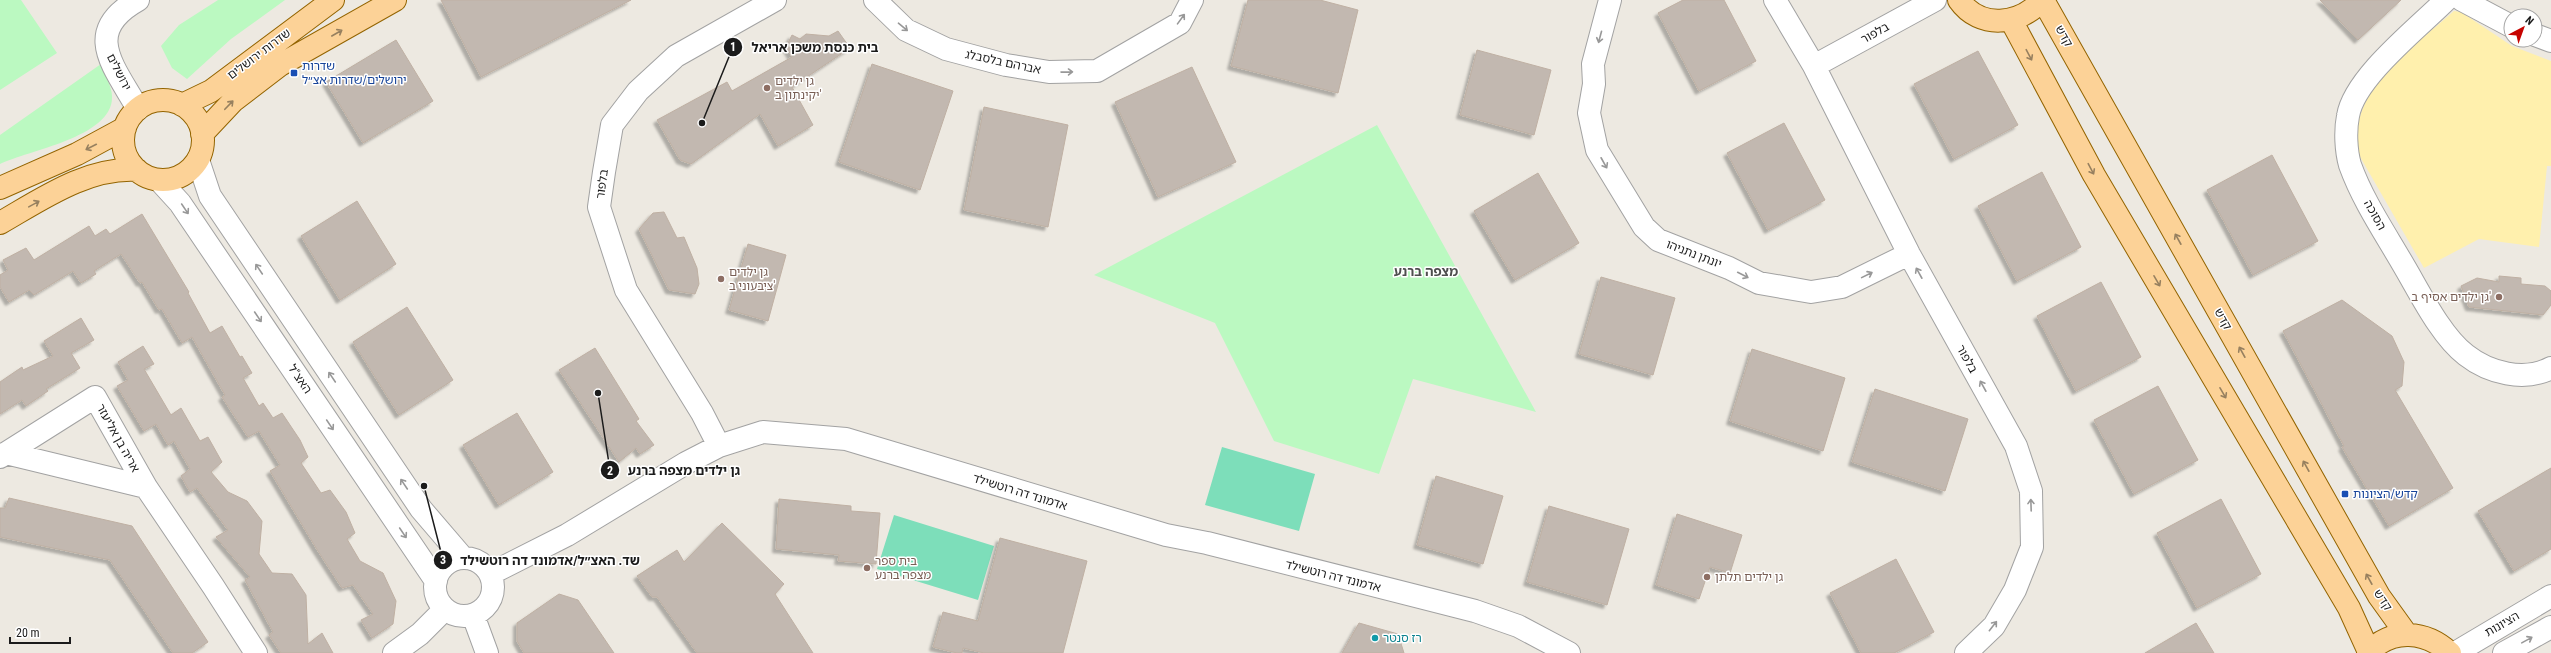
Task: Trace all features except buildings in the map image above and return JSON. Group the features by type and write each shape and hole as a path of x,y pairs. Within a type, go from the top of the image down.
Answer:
{"main road":[{"name":"שדרות ירושלים","path":"182,105 211,91 333,0"},
{"name":"שדרות ירושלים","path":"202,134 232,102 280,66 395,0"},
{"path":"1959,0 1976,16 1993,21 2011,20 2034,9 2043,0"},
{"name":"קדש","path":"2043,0 2379,596 2407,634"},
{"path":"2011,20 2094,175 2349,608 2369,652 2386,640 2407,634 2424,636 2439,643 2450,653"},
{"path":"0,223 70,184 118,169 137,170 159,180 182,176 198,160 203,143 202,134 192,113 182,105 160,100 138,108 130,117 125,128 123,139 124,151 137,170"},
{"path":"0,188 77,154 125,128"}],"street":[{"name":"ירושלים","path":"138,0 115,15 107,27 106,38 107,50 114,66 138,108"},
{"name":"בלפור","path":"719,446 702,413 626,290 599,207 612,125 638,91 676,56 775,0"},
{"name":"אברהם בלסבלג","path":"875,0 906,30 946,49 1006,65 1049,72 1097,71 1180,23 1192,0"},
{"name":"יונתן נתניהו","path":"1610,0 1593,64 1594,84 1589,113 1597,150 1644,227 1658,240 1729,268 1759,283 1811,292 1842,287 1909,254"},
{"name":"בלפור","path":"1775,0 1814,66 1909,254 2016,446 2031,491 2032,547 2015,590 1994,626 1966,653"},
{"name":"בלפור","path":"1814,66 1935,0"},
{"name":"הסוכה","path":"2446,0 2373,71 2358,92 2348,116 2347,142 2350,163 2366,201 2437,322 2465,355 2495,373 2521,374 2545,371 2551,368"},
{"path":"2462,0 2503,22"},
{"path":"198,160 210,196 421,509 464,558"},
{"name":"האצ\"ל","path":"159,180 180,203 436,581"},
{"name":"אריה בן אליעזר","path":"3,455 95,397 146,487 256,653"},
{"name":"אדמונד דה רוטשילד","path":"490,574 567,535 686,463 719,446 763,432 846,439 1166,535 1206,543 1475,611 1518,626 1569,653"},
{"name":"אריה בן אליעזר","path":"3,455 146,487"},
{"path":"464,558 479,562 490,574 493,588 489,602 483,610 472,615 458,616 445,609 437,596 436,581 442,569 448,563 464,558"},
{"name":"הציונות","path":"2455,653 2551,596"},
{"path":"394,653 420,634 445,609"},
{"path":"472,615 487,653"},
{"path":"2504,653 2551,627"}],"sand":[{"path":"2454,11 2461,12 2503,40 2503,48 2517,48 2551,61 2551,166 2547,166 2539,247 2479,239 2424,268 2355,148 2358,125 2365,104 2375,86 2403,55"}],"green space":[{"path":"0,0 21,0 57,53 0,90"},
{"path":"218,0 285,0 231,39 187,79 172,68 161,46 179,25"},
{"path":"101,64 112,92 112,96 109,110 99,122 85,132 67,140 0,164 0,135"},
{"path":"1377,125 1536,412 1413,379 1379,474 1274,441 1215,323 1094,275"},
{"path":"1222,447 1315,474 1299,531 1205,505"},
{"path":"894,515 994,546 978,600 877,569"}],"place":[{"name":"שדרות ירושלים/שדרות אצ״ל","path":"294,73"},
{"name":"גן ילדים יקינתון ב'","path":"767,88"},
{"name":"בית כנסת משכן אריאל","path":"702,123"},
{"name":"גן ילדים ציבעוני ב'","path":"721,279"},
{"name":"גן ילדים אסיף ב'","path":"2499,297"},
{"name":"גן ילדים מצפה ברנע","path":"598,393"},
{"name":"שד. האצ״ל/אדמונד דה רוטשילד","path":"424,486"},
{"name":"קדש/הציונות","path":"2345,494"},
{"name":"בית ספר מצפה ברנע","path":"867,568"},
{"name":"גן ילדים תלתן","path":"1707,577"},
{"name":"רז סנטר","path":"1375,638"}],"district":[{"name":"מצפה ברנע","path":"1426,271"}]}
